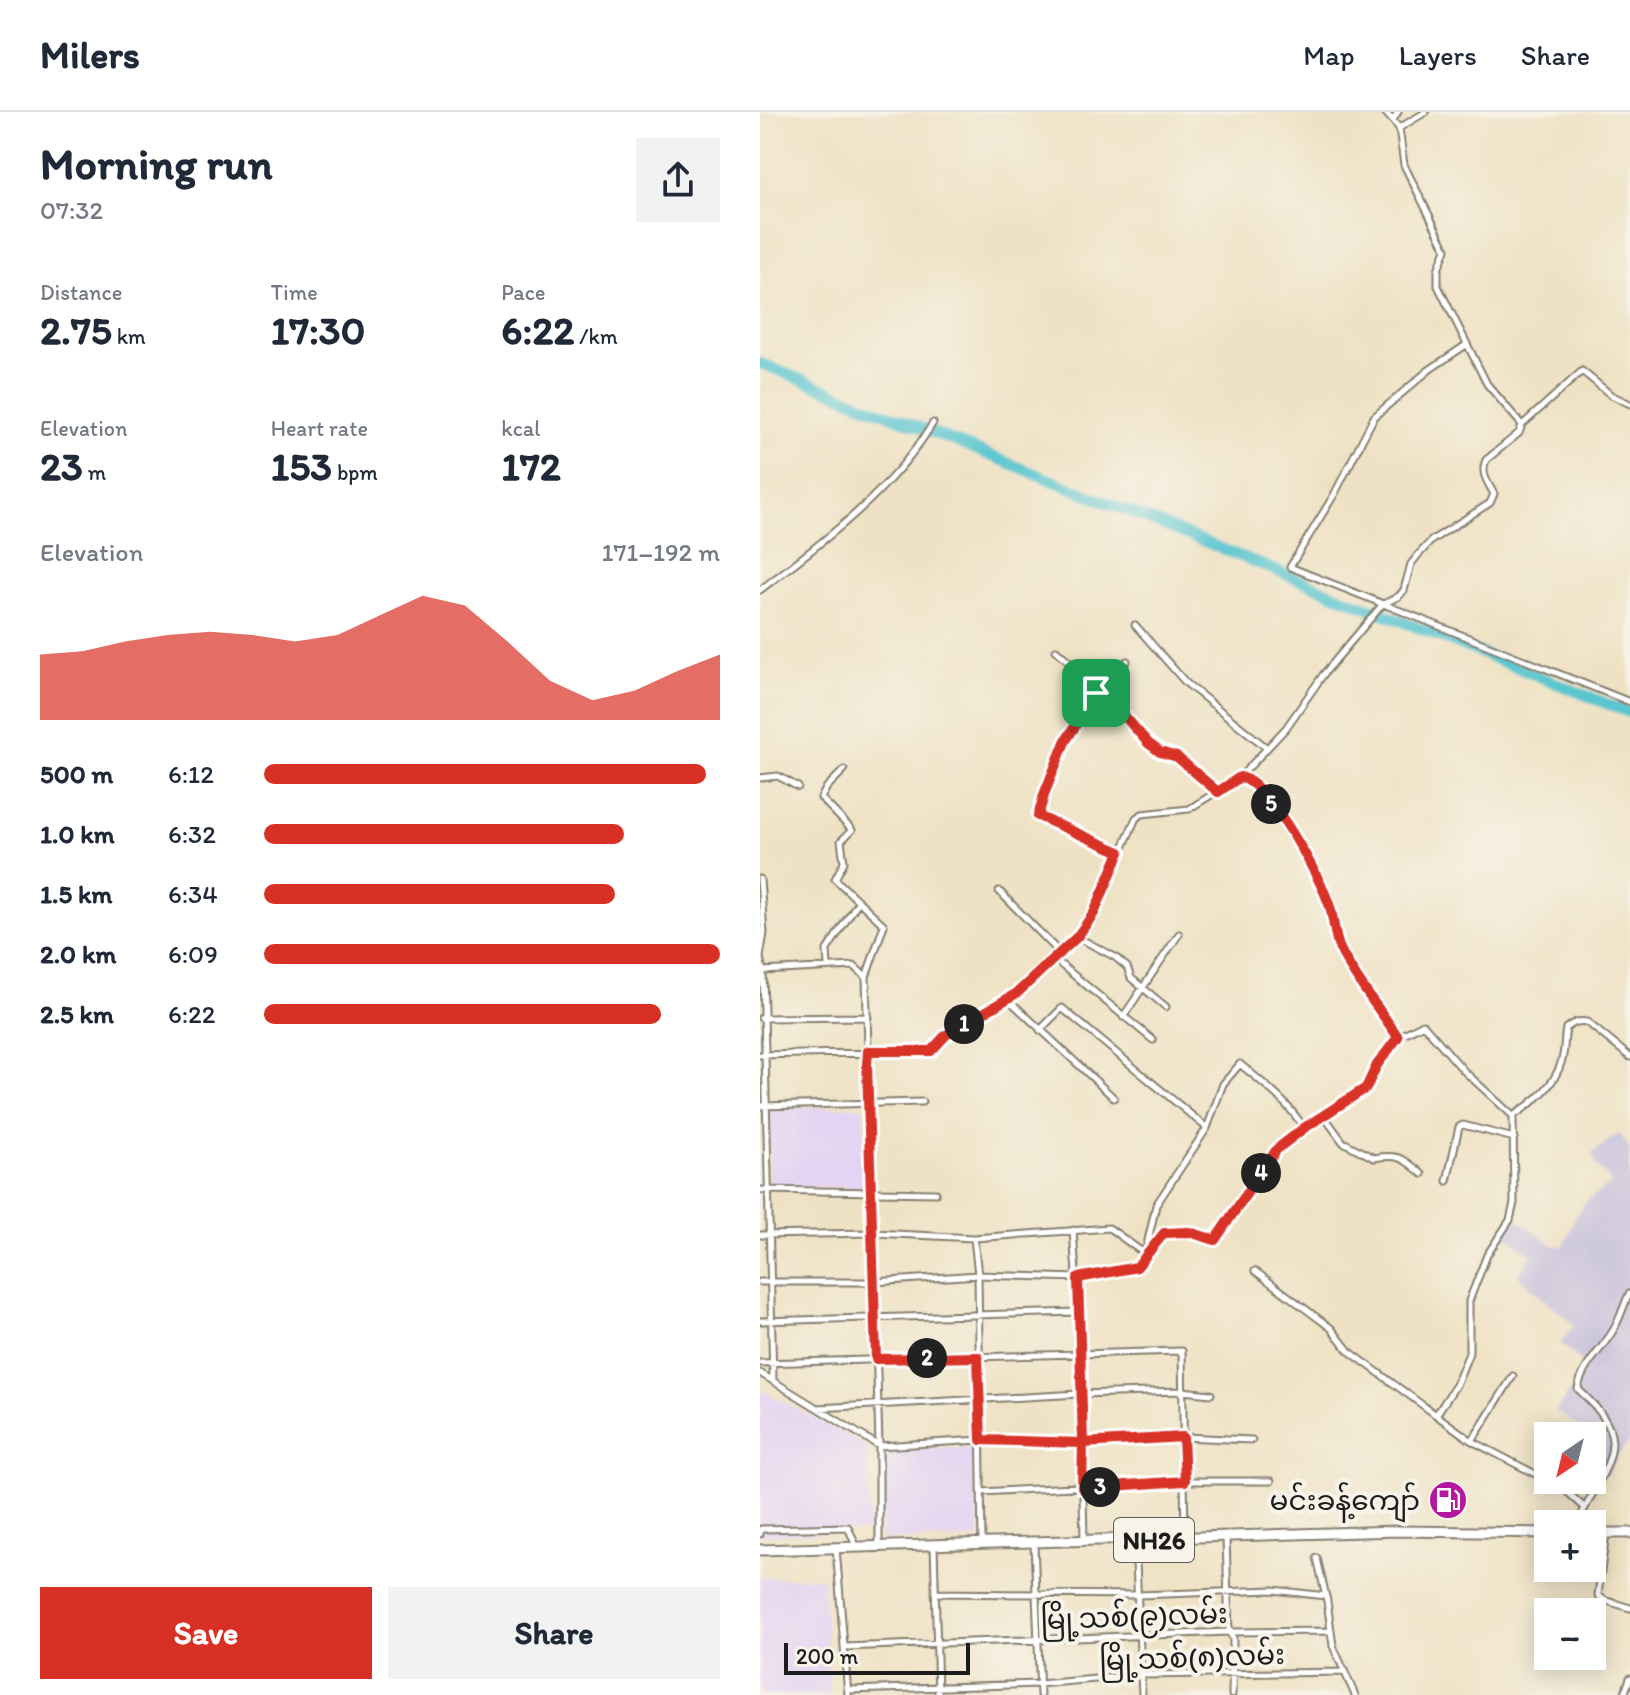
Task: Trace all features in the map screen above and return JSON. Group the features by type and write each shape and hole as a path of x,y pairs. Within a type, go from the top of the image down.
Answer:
{"highway":[{"name":"NH26","path":"760,1550 1398,1531 1534,1533"},
{"path":"1606,1533 1630,1533"}],"street":[{"path":"1385,112 1399,128 1404,165 1446,249 1437,278 1446,305 1487,384 1522,425"},
{"path":"1393,120 1398,112"},
{"path":"1399,128 1426,112"},
{"path":"1466,345 1429,370 1374,417 1334,495 1290,567 1630,702"},
{"path":"762,1055 931,1051 946,1035 1017,993 1077,937 1094,913 1134,823 1142,814 1189,809 1240,777 1286,728 1323,675 1377,615 1382,605 1395,601 1404,590 1411,564 1432,540 1490,503 1494,494 1483,466 1519,433 1522,425 1582,371 1611,395 1630,404"},
{"path":"760,590 850,520 933,423"},
{"path":"1135,625 1186,683 1267,748"},
{"path":"1056,650 1121,712 1148,743 1160,752 1177,757 1218,792"},
{"path":"1120,852 1038,816 1065,742 1098,690 1127,661"},
{"path":"844,770 821,798 852,830 841,841 844,862 835,879 884,925 866,977 879,1545"},
{"path":"760,778 778,776 798,787"},
{"path":"1240,777 1248,778 1267,798 1311,864 1329,905 1338,944 1346,962 1398,1037"},
{"path":"760,879 764,933 760,957 763,971 763,1152 770,1234 773,1380"},
{"path":"999,891 1060,953"},
{"path":"828,967 827,950 858,902"},
{"path":"1123,1017 1179,934"},
{"path":"1077,937 1115,957 1127,967 1131,978 1166,1007"},
{"path":"1054,959 1153,1040"},
{"path":"763,971 854,966 866,977"},
{"path":"1008,999 1114,1098"},
{"path":"1040,1030 1062,1008 1207,1128"},
{"path":"761,1018 868,1017"},
{"path":"1513,1116 1542,1094 1553,1080 1562,1061 1566,1028 1572,1023 1580,1020 1587,1022 1630,1057"},
{"path":"760,1282 874,1282 978,1275 1078,1278 1137,1267 1164,1233 1189,1232 1215,1240 1277,1149 1366,1088 1377,1065 1398,1037 1423,1024 1464,1071 1513,1116 1514,1138 1514,1203 1510,1220 1487,1255 1469,1301 1469,1353 1456,1385 1436,1415"},
{"path":"1145,1254 1156,1205 1207,1128 1223,1084 1240,1064 1294,1111 1304,1128"},
{"path":"763,1106 922,1102"},
{"path":"1324,1116 1343,1142 1374,1158 1398,1156 1422,1174"},
{"path":"1447,1181 1459,1127 1463,1125 1514,1138"},
{"path":"764,1190 936,1193"},
{"path":"760,1235 874,1233 974,1238 1109,1228 1145,1254"},
{"path":"1073,1230 1078,1278 1084,1541"},
{"path":"974,1238 978,1275 982,1544"},
{"path":"1255,1271 1331,1328 1340,1342 1361,1360 1472,1441 1564,1489 1585,1508 1612,1454 1614,1443 1607,1423 1578,1389 1579,1382 1596,1352 1613,1331 1629,1294"},
{"path":"760,1321 1079,1312"},
{"path":"760,1363 1182,1351 1185,1539"},
{"path":"760,1373 879,1446 981,1440 1083,1443 1183,1437 1252,1440"},
{"path":"1472,1441 1513,1376"},
{"path":"815,1408 978,1397 1182,1391 1211,1394"},
{"path":"981,1492 1185,1481 1271,1481"},
{"path":"760,1530 848,1527 856,1547"},
{"path":"1226,1538 1229,1632 1233,1638 1232,1695"},
{"path":"1135,1540 1142,1695"},
{"path":"1034,1543 1040,1695"},
{"path":"934,1544 938,1695"},
{"path":"836,1547 848,1693"},
{"path":"1317,1558 1333,1646 1355,1695"},
{"path":"1600,1582 1598,1595 1630,1608"},
{"path":"935,1593 1139,1595 1273,1590 1326,1596"},
{"name":"မြို့သစ်(၉)လမ်း","path":"844,1647 1331,1631"},
{"name":"မြို့သစ်(၈)လမ်း","path":"848,1693 938,1685 1039,1684 1141,1675 1345,1672"},
{"path":"1624,1695 1630,1678"}],"shaded area":[{"path":"769,1107 863,1107 869,1187 770,1187"},
{"path":"1619,1133 1630,1149 1630,1442 1617,1455 1608,1474 1606,1422 1572,1422 1556,1411 1587,1367 1560,1343 1574,1325 1517,1275 1533,1255 1504,1235 1514,1217 1553,1245 1564,1246 1575,1217 1586,1201 1612,1183 1597,1166 1592,1153"},
{"path":"760,1389 867,1446 870,1531 760,1535"},
{"path":"881,1447 976,1448 979,1539 882,1540"},
{"path":"760,1578 823,1578 830,1695 760,1695"}],"waterway":[{"path":"760,363 1630,713"}],"place":[{"name":"မင်းခန့်ကျော်","path":"1448,1500"}],"route":[{"path":"1096,693 1065,742 1038,816 1120,852 1094,913 1077,937 1017,993 946,1035 931,1051 868,1051 867,1064 876,1359 978,1357 981,1440 1083,1443 1183,1437 1185,1481 1082,1488 1083,1443 1078,1278 1137,1267 1164,1233 1189,1232 1215,1240 1277,1149 1366,1088 1377,1065 1398,1037 1346,962 1338,944 1329,905 1311,864 1258,787 1248,778 1240,777 1218,792 1177,757 1160,752 1148,743 1121,712 1096,693"}]}
